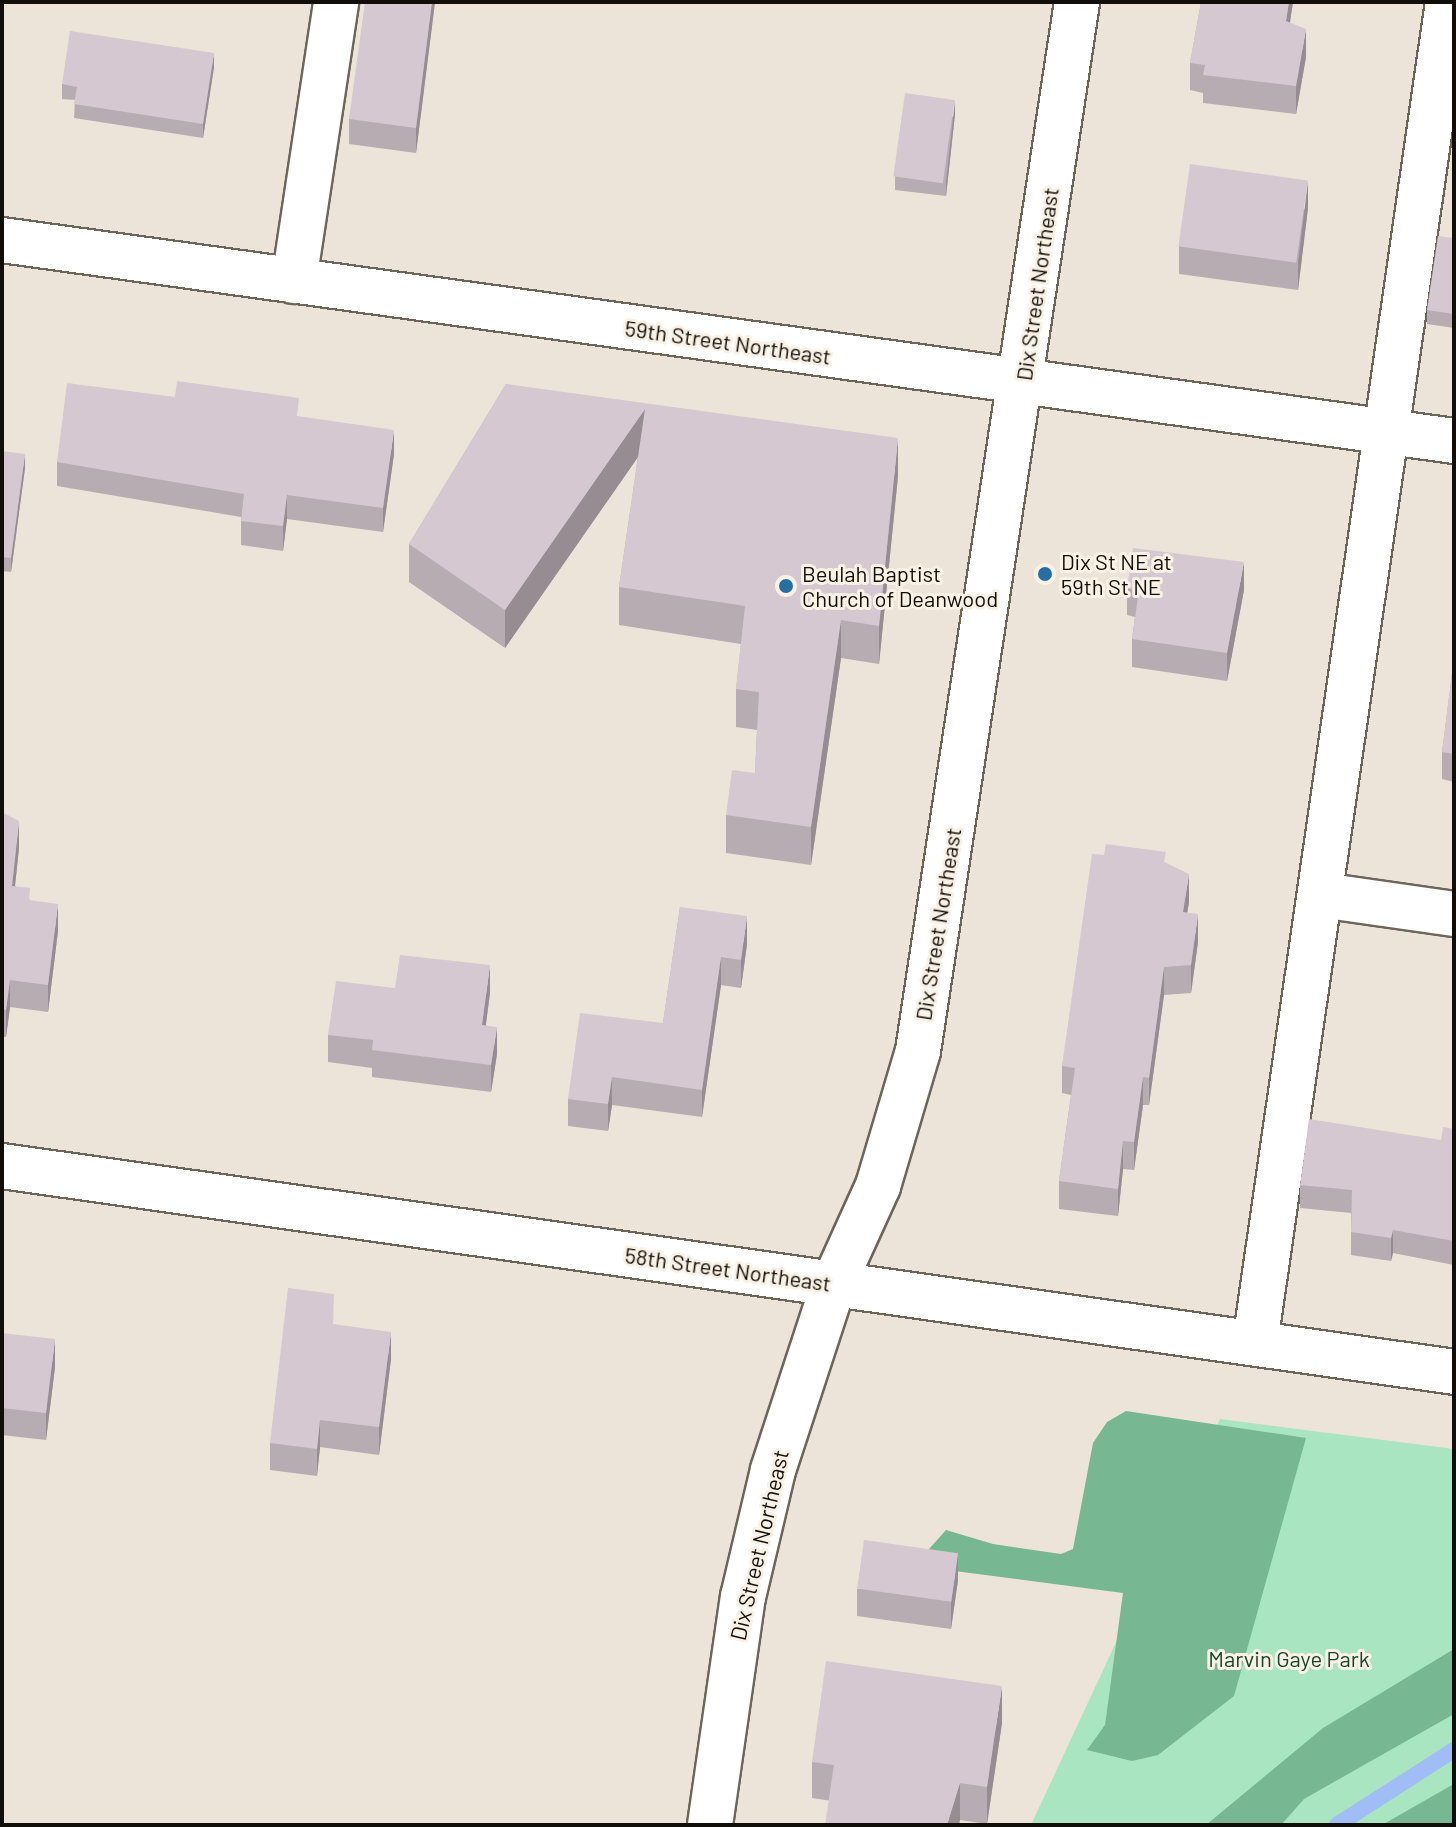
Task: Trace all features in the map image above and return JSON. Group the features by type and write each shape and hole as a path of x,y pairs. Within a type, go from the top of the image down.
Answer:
{"street":[{"path":"294,281 336,2"},
{"name":"Dix Street Northeast","path":"710,1825 743,1597 773,1470 834,1283 878,1186 918,1051 1023,383 1077,2"},
{"path":"1255,1343 1448,2"},
{"name":"59th Street Northeast","path":"2,240 1454,441"},
{"path":"1321,895 1454,914"},
{"name":"58th Street Northeast","path":"2,1166 1454,1372"}],"green space":[{"path":"1126,1411 1306,1438 1234,1696 1158,1755 1132,1761 1087,1750 1105,1725 1123,1593 924,1567 921,1558 946,1530 993,1544 1061,1554 1073,1549 1093,1443 1107,1422"},
{"name":"Marvin Gaye Park","path":"1220,1419 1454,1449 1454,1825 1031,1825"},
{"path":"1454,1649 1454,1714 1304,1799 1281,1825 1206,1825 1323,1728"},
{"path":"1452,1785 1454,1825 1382,1825"}],"building":[{"path":"365,2 432,2 416,128 349,119"},
{"path":"1201,2 1289,2 1286,21 1306,29 1296,86 1203,75 1205,65 1190,63"},
{"path":"70,31 214,53 203,124 74,104 77,87 62,84"},
{"path":"905,93 955,100 943,183 893,176"},
{"path":"1190,164 1308,181 1296,263 1178,246"},
{"path":"1438,236 1454,238 1454,314 1427,310"},
{"path":"177,381 299,398 297,416 394,430 383,508 287,495 283,526 241,521 244,494 57,462 67,383 175,397"},
{"path":"506,384 898,438 879,626 841,620 811,827 726,815 732,770 755,773 759,692 736,689 745,606 619,587 645,409 505,610 409,544"},
{"path":"2,451 25,454 11,558 2,557"},
{"path":"1133,548 1244,562 1227,653 1132,639 1139,590 1127,588"},
{"path":"1454,658 1454,754 1442,752"},
{"path":"2,813 19,821 12,886 30,888 29,900 58,904 48,985 10,980 6,1010 2,1009"},
{"path":"1106,844 1166,852 1164,862 1189,874 1183,912 1198,914 1191,965 1164,967 1149,1078 1143,1077 1134,1142 1123,1141 1118,1189 1059,1181 1075,1068 1062,1066 1092,854 1104,855"},
{"path":"680,907 747,916 741,960 721,957 702,1090 612,1077 608,1104 568,1099 580,1013 663,1023"},
{"path":"400,955 490,965 482,1025 497,1027 491,1065 372,1050 373,1040 328,1035 336,981 395,988"},
{"path":"1309,1119 1441,1140 1443,1127 1454,1129 1454,1241 1393,1230 1391,1238 1351,1232 1352,1190 1300,1185"},
{"path":"288,1288 334,1294 333,1324 391,1332 379,1427 320,1420 317,1449 270,1443"},
{"path":"2,1333 55,1339 46,1413 2,1408"},
{"path":"864,1540 958,1553 951,1602 857,1589"},
{"path":"826,1661 1002,1686 987,1787 960,1783 947,1825 825,1825 834,1765 812,1762"}],"waterway":[{"path":"1337,1825 1454,1750"}],"place":[{"name":"Dix St NE at 59th St NE","path":"1045,574"},
{"name":"Beulah Baptist Church of Deanwood","path":"786,586"}]}
